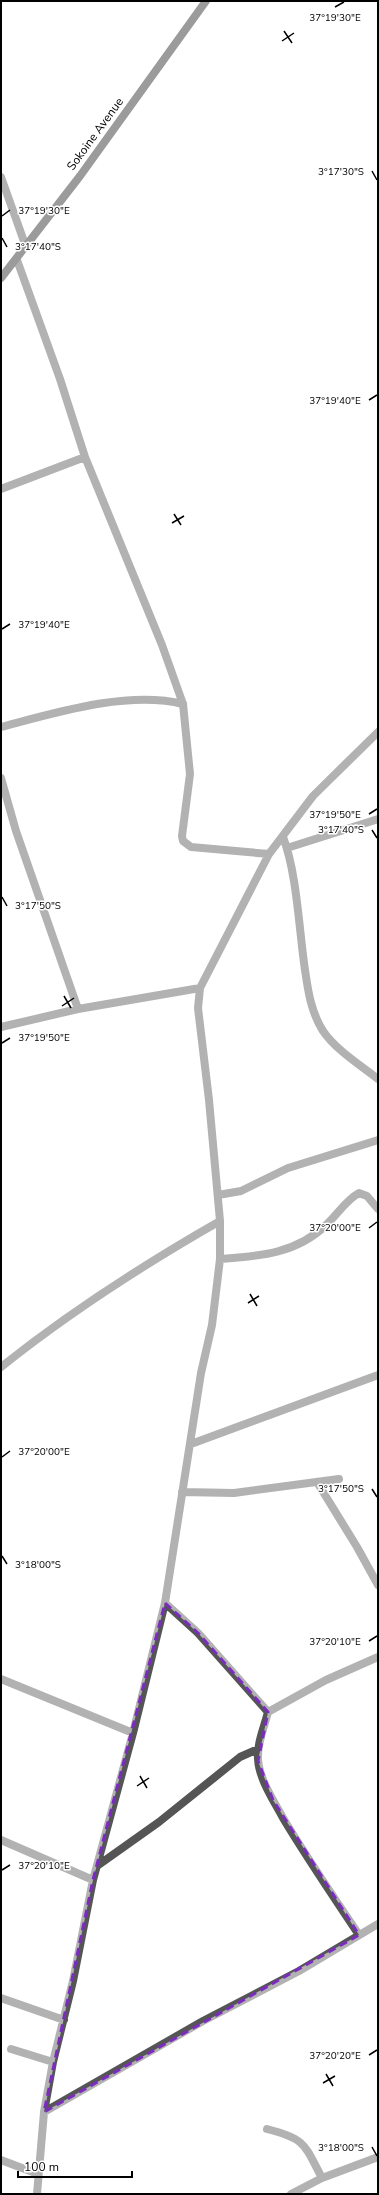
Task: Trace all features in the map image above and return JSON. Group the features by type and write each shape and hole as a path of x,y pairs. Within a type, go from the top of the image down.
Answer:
{"street":[{"name":"Sokoine Avenue","path":"2,277 17,260 80,176 206,1"},
{"path":"1,178 26,247"},
{"path":"17,260 60,379 85,457 162,645 183,704 190,774 182,836 183,841 191,847 270,854"},
{"path":"1,489 85,457"},
{"path":"1,728 56,712 120,702 147,699 167,700 183,704"},
{"path":"37,2194 44,2112 53,2062 64,2020 93,1880 133,1733 165,1603 182,1492 192,1444 201,1373 212,1325 220,1259 220,1221 209,1100 198,1008 200,988 270,854 313,796 378,732"},
{"path":"1,778 16,831 78,1009"},
{"path":"288,848 378,819"},
{"path":"283,837 288,848 309,998 317,1019 324,1032 338,1048 378,1079"},
{"path":"1,1027 78,1009 200,988"},
{"path":"218,1195 241,1191 288,1168 378,1140"},
{"path":"220,1259 274,1254 302,1243 325,1226 359,1193 367,1196 378,1209"},
{"path":"1,1367 71,1313 170,1249 220,1221"},
{"path":"192,1444 378,1375"},
{"path":"182,1492 234,1493 339,1480"},
{"path":"317,1482 357,1547 378,1585"},
{"path":"165,1603 198,1633 268,1712"},
{"path":"359,1935 303,1852 273,1800 261,1773 258,1761 258,1748 268,1712 326,1680 378,1656"},
{"path":"1,1679 133,1733"},
{"path":"97,1866 159,1822 240,1757 258,1748"},
{"path":"1,1840 93,1880"},
{"path":"44,2112 140,2056 299,1971 378,1924"},
{"path":"1,1998 64,2020"},
{"path":"11,2049 53,2062"},
{"path":"267,2129 290,2135 299,2140 322,2178"},
{"path":"291,2194 322,2178 378,2157"},
{"path":"1,2160 38,2174"}],"highlighted area":[{"path":"165,1603 198,1633 268,1712 258,1761 273,1800 359,1935 44,2112 93,1880"}]}
